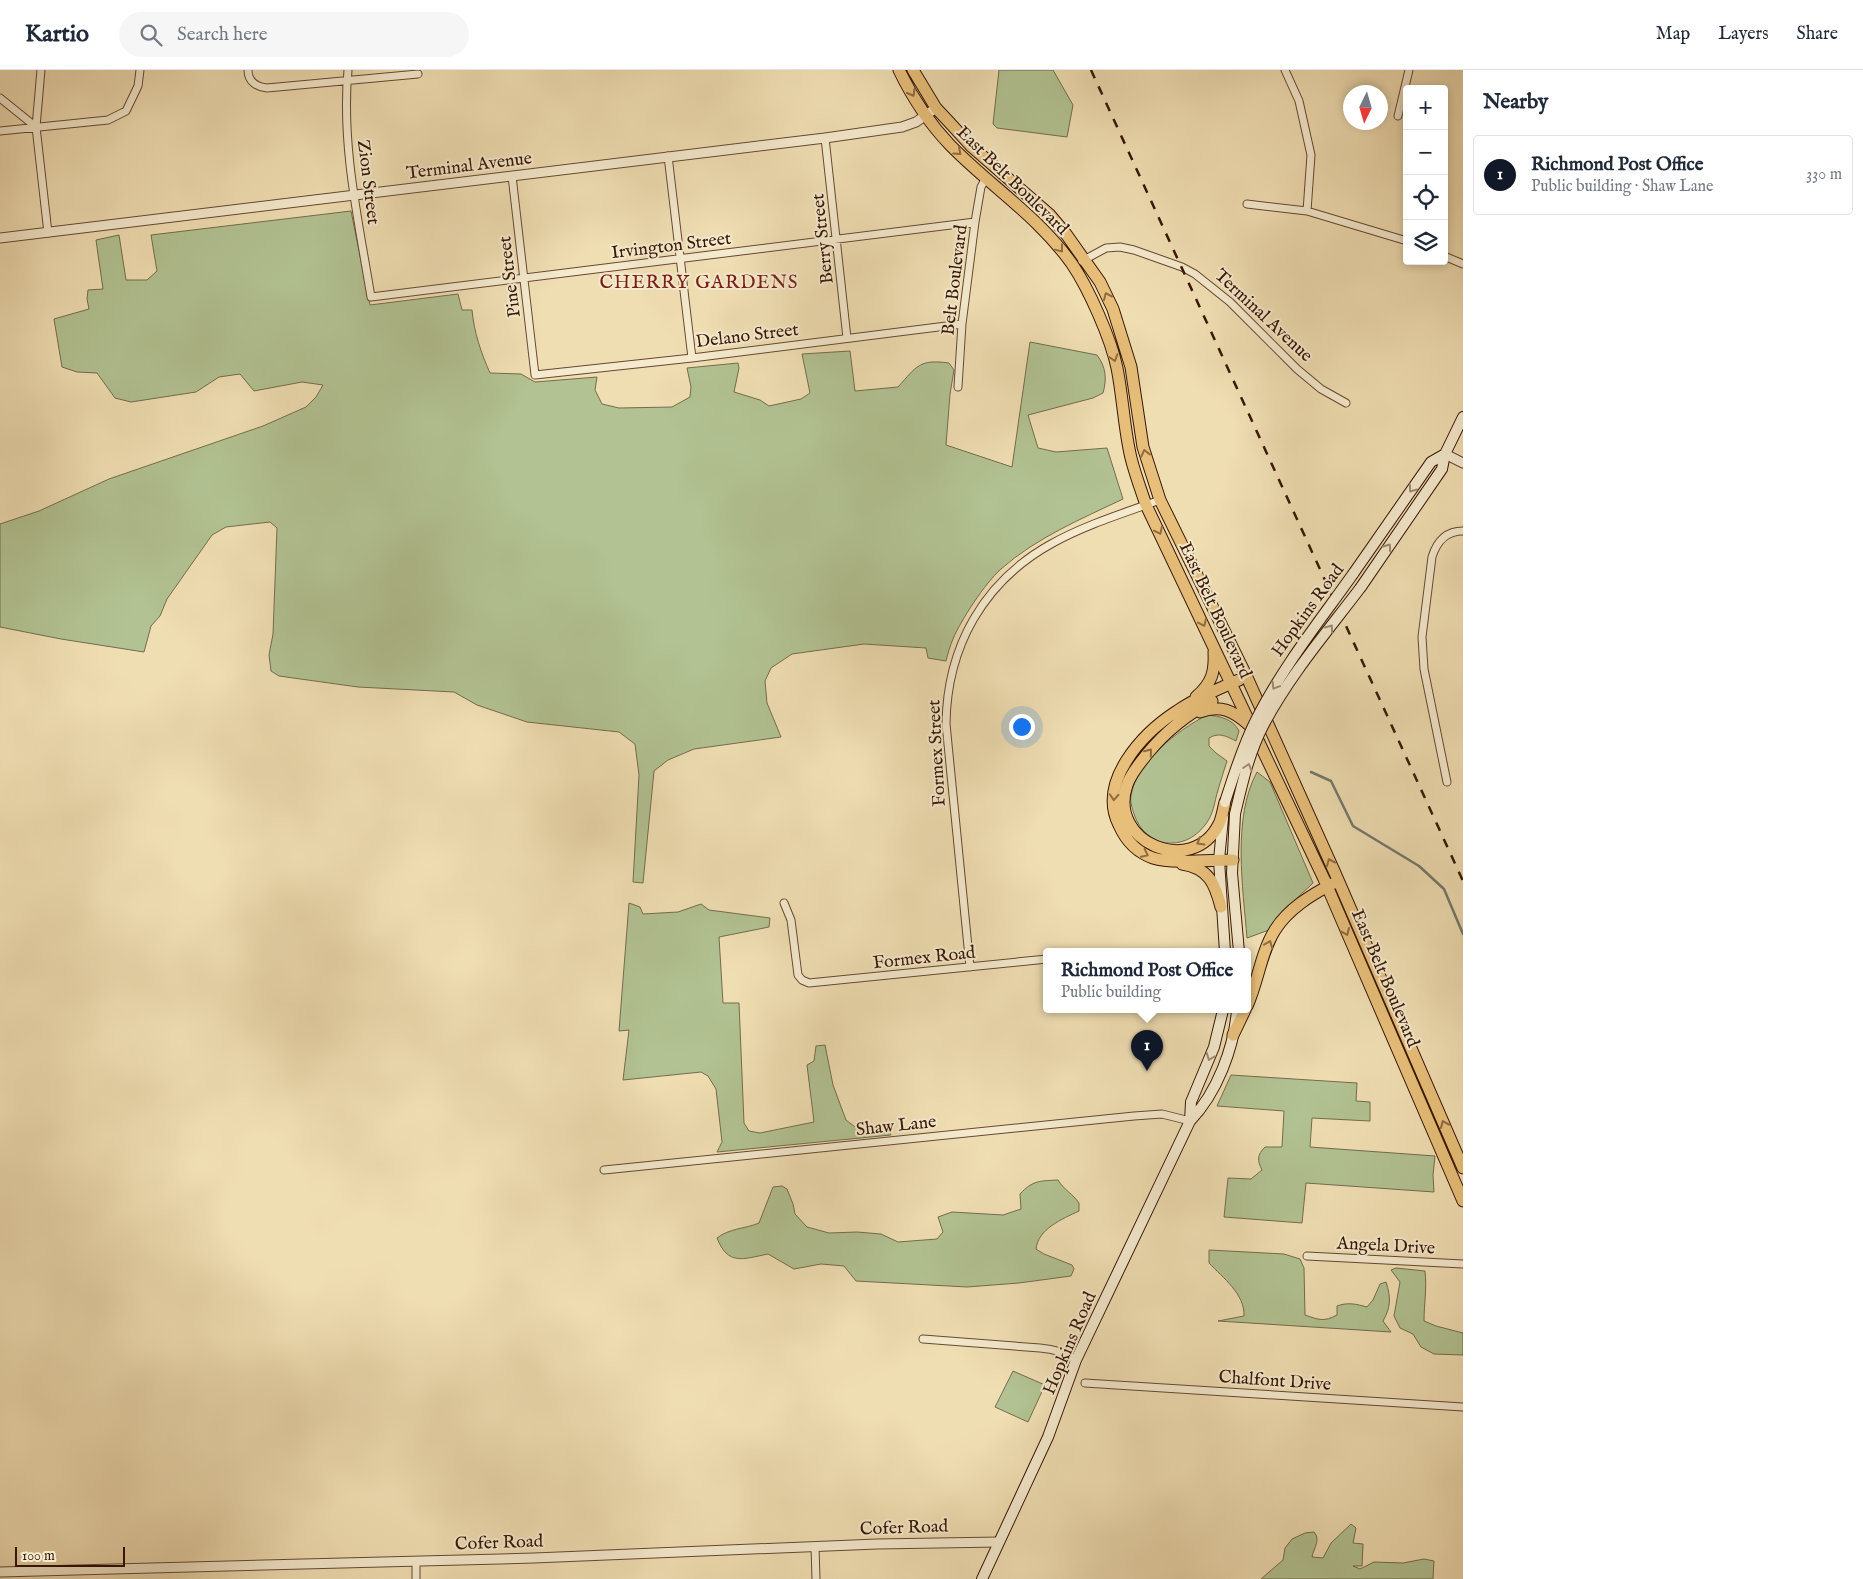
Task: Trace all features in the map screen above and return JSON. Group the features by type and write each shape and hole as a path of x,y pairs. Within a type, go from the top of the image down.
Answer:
{"main road":[{"name":"East Belt Boulevard","path":"899,70 926,116 951,146 1036,221 1073,265 1094,307 1107,336 1117,366 1131,458 1146,505 1254,729 1327,887 1463,1201"},
{"name":"East Belt Boulevard","path":"913,70 936,108 971,146 1050,215 1085,259 1100,282 1121,332 1131,367 1143,447 1160,500 1247,676 1463,1168"},
{"name":"Hopkins Road","path":"1239,948 1232,873 1236,814 1249,763 1263,727 1293,678 1360,587 1442,469 1445,454 1463,417"},
{"name":"Hopkins Road","path":"1225,948 1219,860 1220,836 1225,802 1244,746 1270,694 1287,666 1431,462 1445,454"},
{"path":"1213,645 1214,669 1212,678 1202,692 1163,721 1139,744 1118,774 1113,799 1115,818 1128,842 1139,852 1164,859 1233,860"},
{"path":"1225,802 1218,825 1203,842 1191,847 1167,851 1144,840 1134,830 1128,818 1125,795 1133,772 1160,739 1190,713 1247,676"},
{"path":"1185,706 1233,686"},
{"path":"1182,719 1207,709 1222,709 1236,714 1254,729"},
{"path":"1164,859 1201,870 1212,881 1221,907"},
{"path":"1251,994 1275,930 1306,898 1338,881"},
{"name":"Hopkins Road","path":"1190,1121 1191,1102 1214,1047 1222,1013"},
{"name":"Hopkins Road","path":"982,1579 1048,1437 1076,1360 1190,1121 1203,1108 1218,1076 1233,1035 1237,1013"},
{"path":"1233,1035 1244,1013"}],"street":[{"path":"41,70 36,127 48,233"},
{"path":"0,130 108,120 126,111 138,86 140,70"},
{"path":"248,70 250,80 254,84 267,88 418,74"},
{"name":"Zion Street","path":"348,70 347,122 355,195 371,297"},
{"path":"1285,70 1299,101 1310,155 1307,211"},
{"path":"1398,116 1409,70"},
{"path":"0,98 36,127"},
{"name":"Terminal Avenue","path":"0,238 825,138 902,127 912,124 936,108"},
{"name":"Berry Street","path":"825,138 847,338"},
{"path":"668,156 692,358"},
{"name":"Pine Street","path":"512,176 535,374"},
{"name":"Belt Boulevard","path":"958,387 962,324 975,222 981,187 986,178"},
{"path":"1247,204 1307,211 1403,240"},
{"name":"Irvington Street","path":"371,297 975,222"},
{"name":"Terminal Avenue","path":"1073,265 1106,248 1120,246 1166,261 1195,274 1230,302 1297,369 1321,389 1346,403"},
{"path":"1448,258 1463,264"},
{"name":"Delano Street","path":"535,374 692,358 962,324"},
{"path":"1445,454 1463,463"},
{"name":"Formex Street","path":"970,967 946,724 950,678 961,642 973,618 988,596 1026,559 1072,534 1160,500"},
{"path":"1447,782 1424,669 1422,637 1434,550 1448,534 1463,531"},
{"name":"Formex Road","path":"784,903 791,920 796,970 799,978 805,982 812,983 1043,959"},
{"name":"Shaw Lane","path":"604,1170 1134,1116 1162,1114 1190,1121"},
{"name":"Angela Drive","path":"1307,1256 1463,1264"},
{"path":"923,1339 1053,1349 1076,1360"},
{"name":"Chalfont Drive","path":"1085,1383 1463,1407"},
{"name":"Cofer Road","path":"0,1572 416,1561 917,1542 999,1542"},
{"path":"815,1546 816,1579"},
{"path":"416,1561 416,1579"}],"green space":[{"path":"999,70 1053,70 1073,105 1067,137 997,128 993,124"},
{"path":"351,211 370,305 458,294 462,310 472,310 478,342 490,373 521,374 535,382 597,377 595,390 602,404 619,408 672,407 690,397 691,387 687,368 738,363 739,368 734,392 760,400 769,406 801,399 810,393 802,354 850,351 855,391 898,387 915,369 925,363 949,363 954,370 946,445 1012,467 1030,342 1097,355 1105,373 1103,393 1093,398 1028,415 1038,448 1056,452 1107,448 1123,499 1044,539 1001,569 988,583 967,612 953,639 946,661 928,658 926,648 864,644 792,654 771,668 765,681 767,703 781,737 694,749 668,760 654,771 643,883 633,882 639,775 635,744 619,732 527,722 477,705 454,692 358,687 279,676 271,671 269,655 273,634 277,528 270,522 226,527 212,535 167,599 160,616 151,626 144,652 0,627 0,524 39,511 109,479 263,426 306,407 316,397 323,385 302,382 254,391 240,374 219,377 196,392 131,402 115,398 97,373 77,372 62,367 54,319 89,309 88,290 103,289 96,240 119,235 126,280 147,280 157,271 151,235"},
{"path":"1207,715 1226,719 1239,731 1236,741 1219,735 1209,738 1209,746 1227,761 1212,813 1205,825 1187,840 1166,843 1156,840 1139,825 1134,814 1131,798 1135,783 1141,771 1160,748 1184,729"},
{"path":"1257,772 1270,782 1313,883 1279,915 1269,930 1247,938 1242,876 1242,832 1244,810 1249,790"},
{"path":"629,903 640,907 643,914 678,912 701,904 709,910 770,918 769,927 719,937 723,1003 739,1003 744,1123 749,1131 760,1133 814,1122 807,1065 814,1061 816,1046 825,1045 833,1085 846,1120 859,1130 888,1127 891,1135 717,1152 722,1142 716,1089 708,1076 701,1072 623,1080 629,1030 619,1031"},
{"path":"1231,1075 1357,1083 1356,1101 1370,1102 1370,1121 1312,1118 1310,1147 1435,1156 1434,1192 1306,1183 1302,1223 1224,1217 1228,1178 1251,1179 1262,1170 1259,1158 1260,1153 1265,1147 1282,1147 1284,1111 1217,1106"},
{"path":"1058,1180 1079,1203 1079,1211 1058,1221 1046,1230 1041,1236 1036,1249 1072,1265 1074,1269 1071,1276 967,1287 856,1281 844,1266 821,1264 794,1269 768,1254 744,1259 731,1257 721,1247 717,1238 732,1230 759,1223 773,1187 782,1186 787,1189 795,1214 807,1227 829,1233 857,1232 881,1234 898,1242 937,1239 943,1232 938,1217 952,1212 1003,1215 1021,1209 1020,1194 1029,1186 1041,1181"},
{"path":"1209,1250 1284,1254 1300,1259 1304,1268 1305,1315 1318,1319 1328,1319 1337,1315 1337,1306 1345,1304 1367,1307 1373,1300 1380,1284 1386,1282 1389,1302 1388,1311 1383,1321 1391,1332 1218,1321 1244,1316 1243,1308 1232,1287 1209,1263"},
{"path":"1396,1268 1425,1271 1424,1321 1463,1333 1463,1355 1434,1354 1421,1347 1413,1334 1400,1328 1394,1316 1400,1282 1391,1270"},
{"path":"1013,1371 1045,1385 1028,1422 995,1407"},
{"path":"1351,1524 1356,1528 1353,1543 1363,1544 1362,1566 1353,1566 1360,1569 1374,1562 1403,1563 1424,1559 1434,1561 1433,1579 1261,1579 1283,1560 1285,1548 1292,1539 1305,1533 1314,1532 1317,1541 1312,1557 1323,1558 1331,1543"}],"waterway":[{"path":"1311,772 1331,781 1353,826 1419,866 1444,889 1463,934"}],"railway":[{"path":"1091,70 1463,881"}],"place":[{"name":"Richmond Post Office","path":"1147,1071"}],"district":[{"name":"CHERRY GARDENS","path":"699,281"}]}
